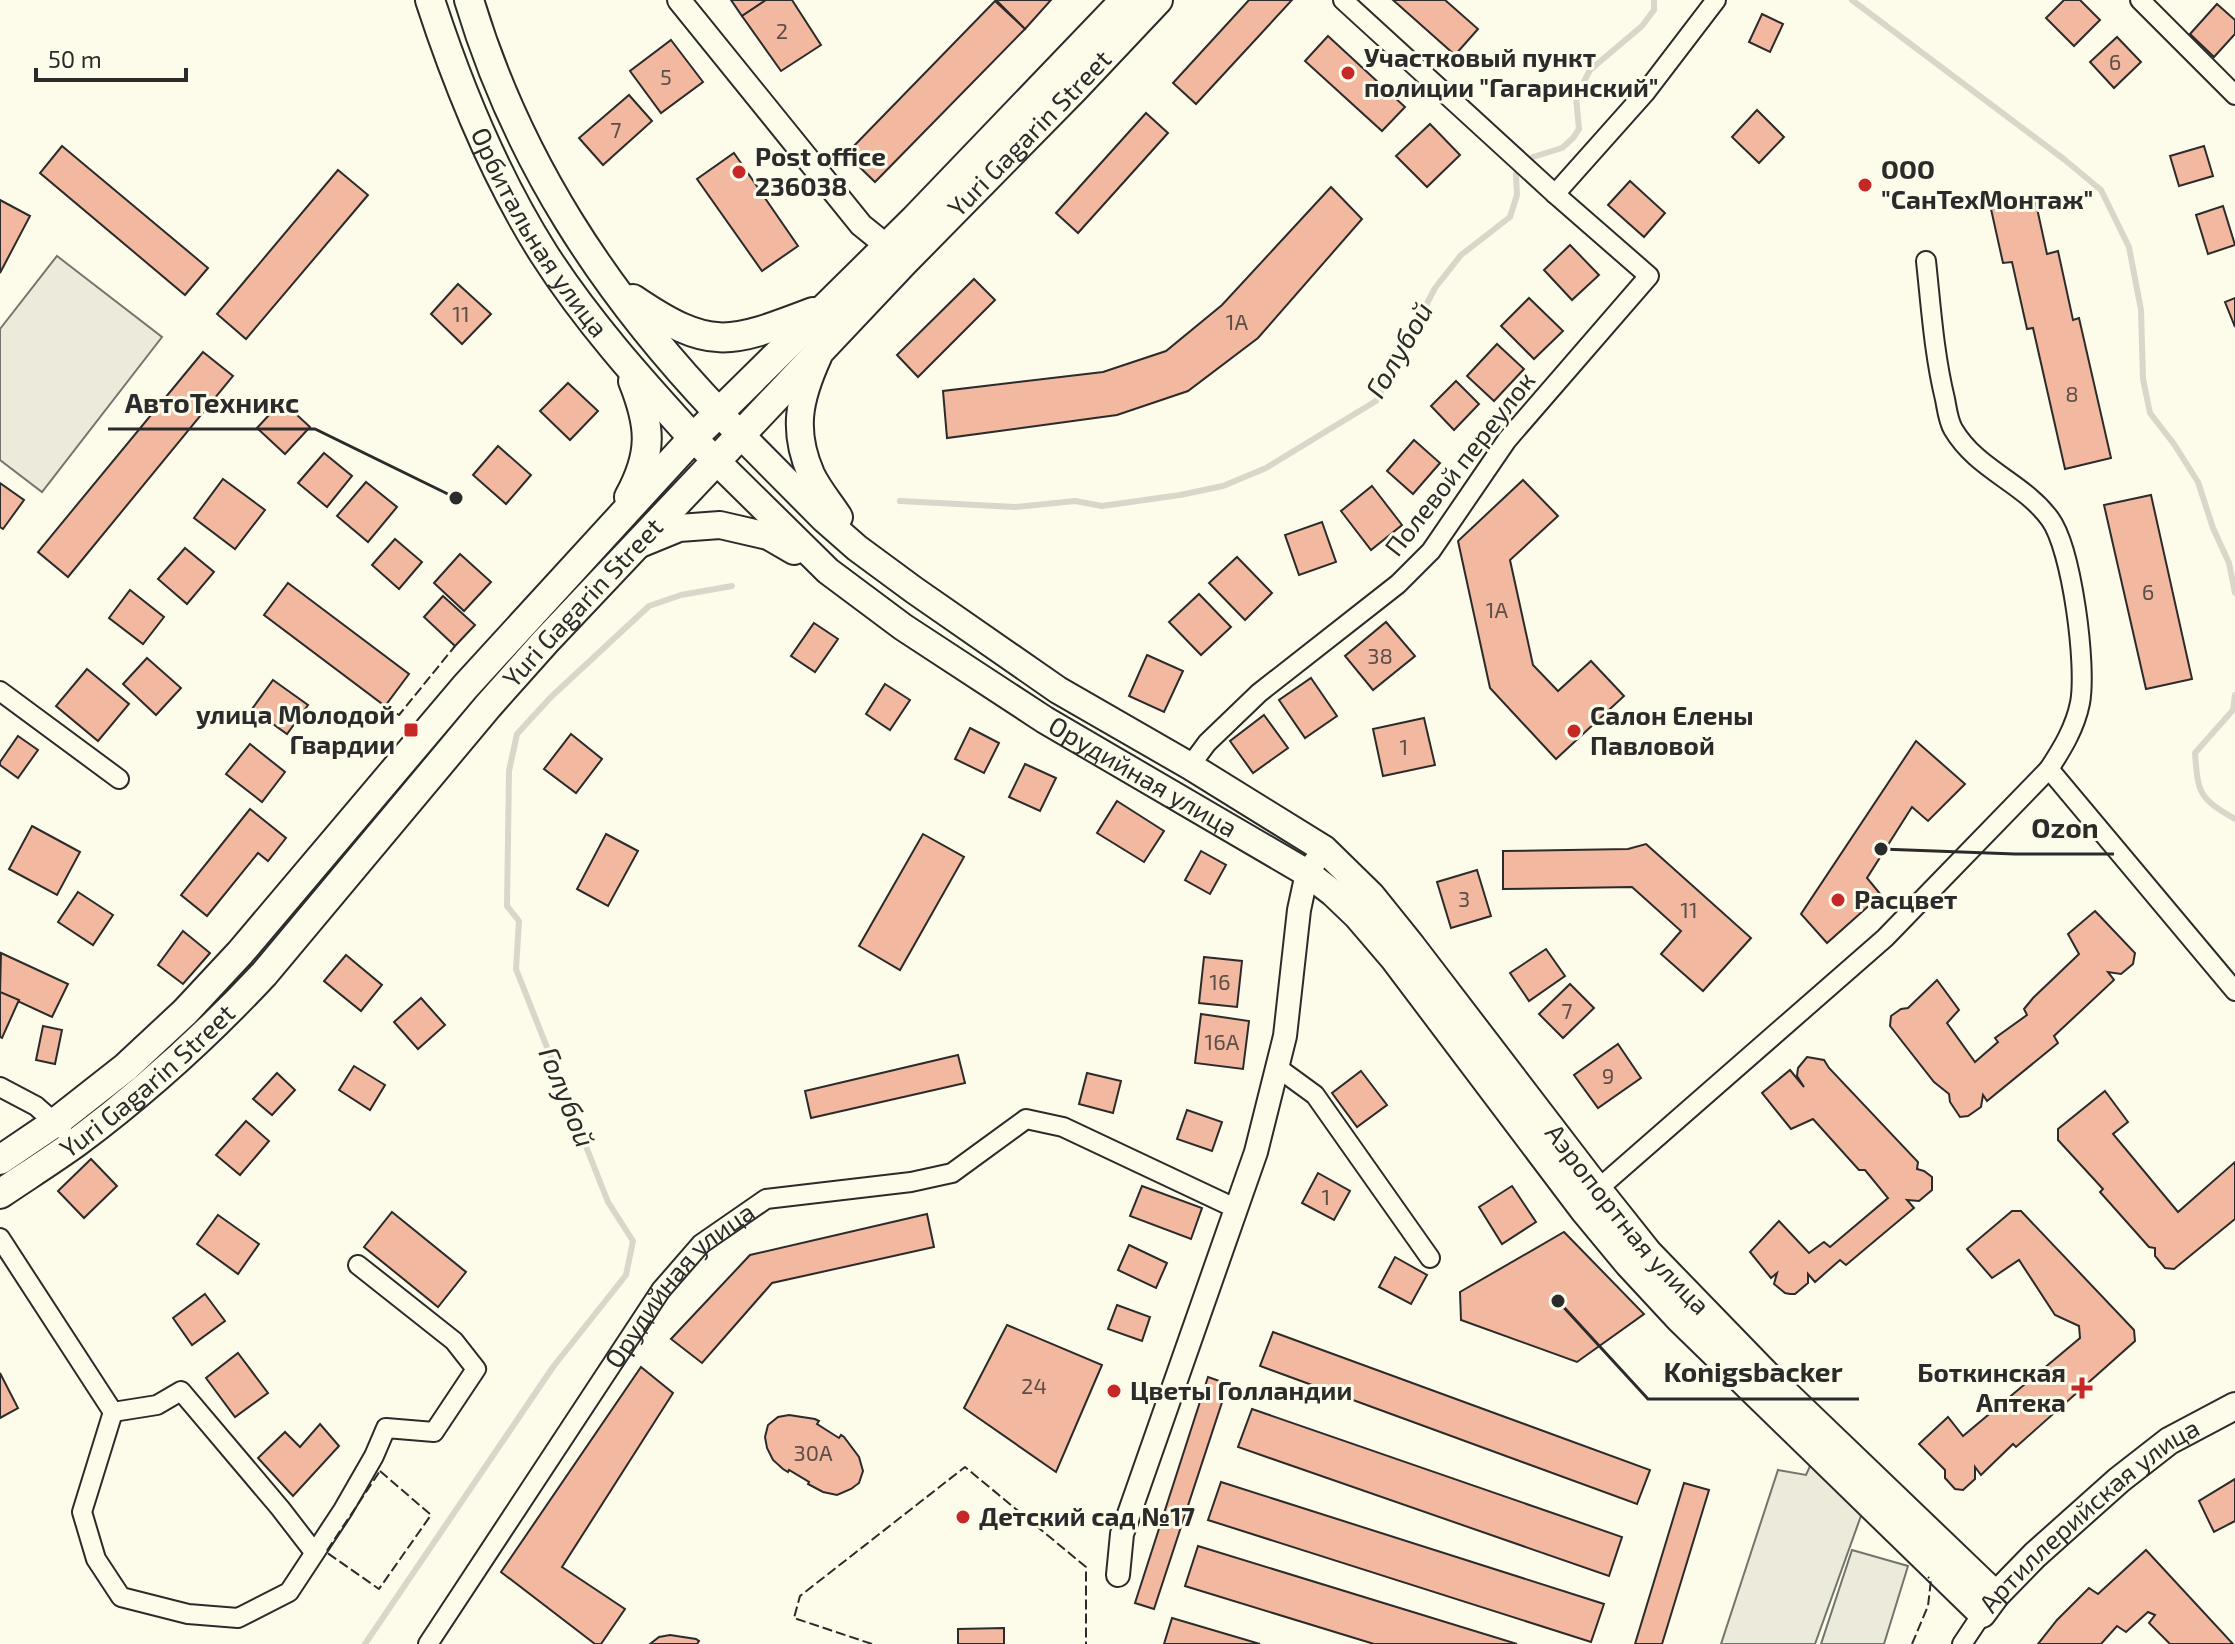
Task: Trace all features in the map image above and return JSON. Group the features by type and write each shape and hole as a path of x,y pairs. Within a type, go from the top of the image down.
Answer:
{"main road":[{"name":"Орбитальная улица","path":"430,0 466,103 515,206 578,303 621,359 693,438"},
{"name":"Орбитальная улица","path":"469,0 492,68 529,150 573,231 607,281 718,412"},
{"name":"Yuri Gagarin Street","path":"0,1160 56,1122 126,1067 185,1012 240,953 465,687 693,438 887,246 1125,0"},
{"name":"Yuri Gagarin Street","path":"0,1194 75,1143 140,1092 238,1002 497,695 715,461 1158,0"},
{"path":"607,281 662,319 696,335 713,338 733,338 763,331 825,307"},
{"path":"823,348 802,399 800,426 804,453 812,476 857,548"},
{"path":"611,527 639,478 647,452 648,427 642,404 621,359"},
{"name":"Орудийная улица","path":"718,412 824,519 927,600 1058,690 1190,766 1324,849"},
{"name":"Орудийная улица","path":"693,438 828,571 903,627 1045,720 1307,873"},
{"path":"635,546 679,528 720,525 768,536 828,571"},
{"name":"Аэропортная улица","path":"1324,849 1371,895 1649,1253 1989,1604"},
{"name":"Аэропортная улица","path":"1307,873 1349,909 1393,958 1584,1211 1679,1319 1989,1604"},
{"name":"Артиллерийская улица","path":"1989,1604 2035,1555 2119,1480 2169,1441 2235,1406"}],"street":[{"path":"679,0 861,225 887,246"},
{"path":"1343,0 1555,194 1645,93 1716,0"},
{"path":"2140,0 2235,95"},
{"name":"Полевой переулок","path":"1190,766 1207,743 1259,693 1398,584 1431,551 1507,440 1649,276 1555,194"},
{"path":"1598,1189 1885,938 2049,769 2069,737 2080,703 2082,663 2064,553 2052,521 2030,496 1973,456 1951,426 1941,383 1926,261"},
{"path":"0,691 119,779"},
{"path":"2049,769 2235,991"},
{"path":"1118,1575 1122,1534 1256,1152 1285,1036 1299,910 1307,873 1324,849"},
{"path":"1278,1068 1315,1095 1430,1258"},
{"path":"0,1087 36,1106 75,1143"},
{"name":"Орудийная улица","path":"428,1644 661,1290 701,1244 766,1199 911,1182 952,1173 1026,1119 1063,1127 1237,1209"},
{"path":"0,1238 113,1412"},
{"path":"113,1412 82,1512 96,1559 121,1597 188,1614 238,1618 289,1592 374,1456 386,1428 434,1432 476,1369 454,1341 358,1265"},
{"path":"113,1412 157,1405 181,1391 314,1552"},
{"name":"Артиллерийская улица","path":"1962,1644 1989,1604"}],"shaded area":[{"path":"57,256 162,337 42,492 0,460 0,329"},
{"path":"1811,1464 1862,1513 1815,1644 1721,1644 1778,1470 1806,1475"},
{"path":"1852,1550 1908,1566 1884,1644 1821,1644"}],"building":[{"path":"731,0 766,0 742,16"},
{"path":"766,0 792,0 821,45 781,71 742,16"},
{"path":"996,0 1051,0 1025,29"},
{"path":"1249,0 1292,0 1196,104 1173,83"},
{"path":"1393,0 1445,0 1478,29 1455,55"},
{"path":"2064,0 2080,0 2100,20 2074,46 2046,18"},
{"path":"995,1 1025,29 875,182 846,154"},
{"path":"2217,4 2235,20 2235,34 2214,57 2190,34"},
{"path":"1762,14 1783,24 1770,52 1749,42"},
{"path":"1328,36 1405,107 1382,131 1305,61"},
{"path":"2117,37 2141,62 2114,88 2090,62"},
{"path":"671,40 703,82 661,113 630,71"},
{"path":"629,95 652,121 603,165 579,138"},
{"path":"1757,110 1784,137 1759,163 1732,137"},
{"path":"1146,113 1168,133 1078,233 1056,213"},
{"path":"1430,124 1460,155 1427,187 1396,156"},
{"path":"62,146 208,268 185,295 40,173"},
{"path":"2204,146 2213,176 2179,186 2170,156"},
{"path":"734,153 798,246 762,271 697,179"},
{"path":"338,170 368,195 246,339 217,314"},
{"path":"1630,181 1665,213 1644,237 1608,205"},
{"path":"1331,187 1362,219 1258,338 1188,391 1117,415 947,438 943,391 1103,372 1166,351 1222,305"},
{"path":"2035,199 2047,254 2058,251 2073,320 2079,318 2111,458 2065,469 2033,328 2027,329 2012,262 2003,263 1991,209"},
{"path":"0,200 30,216 0,273"},
{"path":"2223,206 2235,245 2208,254 2196,215"},
{"path":"1570,245 1599,275 1572,300 1544,270"},
{"path":"974,279 995,300 918,377 897,355"},
{"path":"458,284 491,314 462,344 431,314"},
{"path":"1529,298 1563,331 1534,359 1501,326"},
{"path":"2235,298 2235,327 2225,302"},
{"path":"1497,344 1524,369 1494,401 1467,376"},
{"path":"203,352 233,376 68,577 38,552"},
{"path":"1456,381 1479,404 1454,430 1431,406"},
{"path":"568,383 598,411 570,440 540,411"},
{"path":"282,401 310,427 285,454 257,428"},
{"path":"1414,440 1440,463 1413,494 1387,471"},
{"path":"498,446 531,475 506,504 473,475"},
{"path":"324,453 352,476 327,507 298,483"},
{"path":"223,479 265,510 235,549 194,518"},
{"path":"1523,480 1558,516 1510,560 1533,665 1558,691 1591,661 1624,696 1556,759 1490,688 1458,541"},
{"path":"366,482 397,507 368,542 337,516"},
{"path":"0,483 24,500 3,529 0,527"},
{"path":"1372,486 1402,525 1371,550 1341,511"},
{"path":"2151,495 2192,679 2146,689 2104,505"},
{"path":"1322,522 1336,562 1299,575 1285,535"},
{"path":"395,539 422,562 399,589 372,565"},
{"path":"185,548 214,572 187,604 158,579"},
{"path":"460,554 491,582 464,611 434,583"},
{"path":"1237,557 1272,593 1245,620 1209,583"},
{"path":"288,583 409,674 385,706 264,615"},
{"path":"130,590 164,617 143,644 109,618"},
{"path":"1199,594 1231,627 1201,655 1169,622"},
{"path":"443,596 475,625 455,646 424,617"},
{"path":"1386,622 1415,656 1373,690 1345,656"},
{"path":"814,623 838,639 815,672 791,656"},
{"path":"1147,655 1183,671 1164,712 1129,696"},
{"path":"147,658 181,688 156,715 123,684"},
{"path":"87,669 129,704 98,741 56,706"},
{"path":"1311,678 1337,716 1305,738 1279,700"},
{"path":"273,680 308,705 287,734 252,709"},
{"path":"885,684 910,700 890,730 866,714"},
{"path":"1264,715 1288,748 1253,773 1230,741"},
{"path":"1424,718 1435,765 1383,776 1373,729"},
{"path":"970,728 999,743 984,773 955,759"},
{"path":"571,734 602,759 576,793 544,769"},
{"path":"18,736 38,750 18,778 0,762"},
{"path":"1916,741 1965,784 1928,821 1912,807 1867,878 1881,895 1827,943 1801,914"},
{"path":"250,744 285,772 262,802 226,774"},
{"path":"1025,764 1056,778 1040,811 1009,797"},
{"path":"1117,801 1164,831 1144,862 1097,833"},
{"path":"250,809 286,838 268,861 258,853 207,916 181,895"},
{"path":"32,826 80,852 57,895 9,869"},
{"path":"606,834 638,851 608,906 577,889"},
{"path":"923,834 964,857 900,970 859,946"},
{"path":"1646,844 1751,938 1703,991 1661,954 1681,931 1632,887 1503,889 1503,851 1628,849"},
{"path":"1201,851 1226,865 1210,894 1185,880"},
{"path":"1477,870 1491,916 1451,928 1437,882"},
{"path":"78,892 113,915 93,945 58,922"},
{"path":"2095,911 2135,953 2133,964 2121,974 2108,972 2114,980 2054,1036 2058,1043 1987,1101 1983,1095 1981,1107 1968,1116 1960,1117 1950,1102 1949,1094 1934,1082 1890,1026 1891,1016 1908,1008 1937,980 1959,1010 1947,1023 1975,1062 1998,1042 1995,1038 2027,1015 2024,1009 2033,998 2079,954 2068,934"},
{"path":"183,931 210,953 183,984 158,965"},
{"path":"1546,949 1565,976 1529,1001 1510,973"},
{"path":"1,953 68,984 52,1017 0,993"},
{"path":"346,955 382,985 361,1011 324,981"},
{"path":"1204,957 1242,961 1237,1007 1199,1003"},
{"path":"1570,984 1594,1008 1563,1038 1539,1014"},
{"path":"0,992 19,1000 2,1038 0,1037"},
{"path":"421,998 445,1025 418,1049 394,1022"},
{"path":"1201,1014 1249,1021 1243,1069 1195,1063"},
{"path":"43,1026 62,1030 55,1064 36,1060"},
{"path":"1618,1044 1641,1078 1598,1108 1574,1075"},
{"path":"958,1055 965,1083 811,1118 805,1091"},
{"path":"1807,1057 1824,1060 1918,1162 1917,1169 1932,1177 1932,1190 1919,1201 1907,1200 1914,1208 1846,1265 1840,1260 1815,1282 1808,1274 1808,1283 1795,1294 1790,1294 1774,1284 1777,1273 1771,1278 1750,1252 1779,1221 1809,1253 1824,1242 1830,1247 1888,1198 1865,1170 1859,1170 1813,1119 1791,1129 1762,1093 1790,1070 1804,1087 1797,1076 1798,1068"},
{"path":"354,1066 385,1085 370,1110 339,1090"},
{"path":"1361,1071 1387,1105 1357,1127 1332,1093"},
{"path":"277,1073 295,1090 272,1115 253,1099"},
{"path":"1087,1073 1121,1081 1113,1113 1079,1104"},
{"path":"2105,1091 2128,1122 2113,1134 2178,1212 2235,1162 2235,1219 2174,1269 2165,1268 2155,1256 2155,1248 2149,1247 2100,1192 2103,1189 2058,1140 2058,1129"},
{"path":"1187,1110 1222,1122 1212,1151 1177,1139"},
{"path":"246,1121 269,1141 240,1175 216,1155"},
{"path":"91,1159 117,1186 84,1218 58,1191"},
{"path":"1318,1173 1350,1191 1334,1220 1302,1203"},
{"path":"1142,1186 1202,1208 1191,1239 1130,1216"},
{"path":"1512,1186 1536,1222 1502,1244 1479,1207"},
{"path":"2012,1211 2021,1211 2134,1330 2135,1341 2016,1447 2013,1444 1981,1475 1975,1467 1975,1479 1963,1490 1955,1489 1945,1478 1945,1470 1919,1444 1948,1417 1963,1436 2080,1338 2079,1326 2055,1315 2019,1260 1992,1278 1967,1249"},
{"path":"392,1212 466,1272 438,1307 364,1247"},
{"path":"927,1214 934,1247 772,1283 702,1363 671,1339 750,1255"},
{"path":"218,1215 259,1244 238,1274 197,1244"},
{"path":"1564,1232 1644,1314 1577,1362 1461,1320 1460,1292"},
{"path":"1129,1245 1167,1263 1156,1288 1118,1270"},
{"path":"1395,1257 1427,1275 1411,1304 1379,1287"},
{"path":"205,1294 225,1321 192,1345 173,1318"},
{"path":"1117,1305 1150,1317 1142,1341 1108,1329"},
{"path":"1007,1325 1102,1365 1056,1472 964,1408"},
{"path":"1273,1332 1650,1470 1637,1504 1260,1366"},
{"path":"238,1353 268,1393 235,1417 206,1378"},
{"path":"641,1367 673,1393 562,1567 625,1609 601,1644 595,1644 501,1572"},
{"path":"0,1373 18,1408 0,1418"},
{"path":"1208,1377 1228,1384 1154,1609 1135,1603"},
{"path":"1252,1409 1622,1537 1609,1576 1238,1447"},
{"path":"789,1415 815,1419 819,1421 817,1424 839,1438 841,1435 844,1437 859,1457 863,1471 859,1483 837,1495 823,1492 773,1460 765,1437 768,1425 778,1417"},
{"path":"320,1424 339,1446 293,1496 258,1458 285,1432 300,1447"},
{"path":"2235,1479 2235,1521 2214,1532 2199,1501"},
{"path":"1221,1482 1604,1604 1591,1642 1208,1520"},
{"path":"1684,1483 1709,1490 1662,1644 1635,1644"},
{"path":"1198,1546 1517,1644 1374,1644 1185,1586"},
{"path":"2146,1550 2233,1644 2170,1644 2149,1623 2155,1615 2148,1612 2126,1632 2117,1626 2101,1644 2038,1644 2089,1588 2098,1594"},
{"path":"1172,1618 1260,1644 1164,1644"},
{"path":"1004,1628 1004,1644 958,1644 958,1629"},
{"path":"670,1635 699,1641 697,1644 650,1644 659,1637"}],"waterway":[{"name":"Голубой","path":"900,501 1015,507 1075,501 1102,506 1223,486 1266,468 1376,401 1435,288 1461,255 1510,217 1517,195 1516,174 1533,157 1562,148 1573,138 1579,129 1576,97 1590,70 1642,26 1654,10 1654,0"},
{"path":"1852,0 2101,190 2129,247 2141,310 2143,379 2150,413 2198,482 2213,528 2229,563 2235,593"},
{"name":"Голубой","path":"365,1644 553,1367 626,1275 633,1241 608,1202 516,969 519,921 507,906 509,771 517,734 551,697 649,606 681,595 732,586"},
{"path":"2235,695 2233,710 2195,753 2197,778 2203,794 2214,806 2235,819"}],"fence":[{"path":"385,706 399,715 455,646"},
{"path":"872,1644 794,1618 800,1596 965,1467 1086,1567 1086,1644"},
{"path":"380,1471 431,1515 379,1589 326,1552 380,1471"},
{"path":"1912,1644 1928,1606 1931,1580 1928,1577"}],"place":[{"name":"Участковый пункт полиции \"Гагаринский\"","path":"1348,73"},
{"name":"Post office 236038","path":"739,172"},
{"name":"ООО \"СанТехМонтаж\"","path":"1865,185"},
{"name":"АвтоТехникс","path":"456,498"},
{"name":"улица Молодой Гвардии","path":"411,730"},
{"name":"Салон Елены Павловой","path":"1574,731"},
{"name":"Ozon","path":"1881,849"},
{"name":"Расцвет","path":"1838,900"},
{"name":"Konigsbacker","path":"1558,1301"},
{"name":"Боткинская Аптека","path":"2082,1388"},
{"name":"Цветы Голландии","path":"1114,1391"},
{"name":"Детский сад №17","path":"963,1517"}]}
